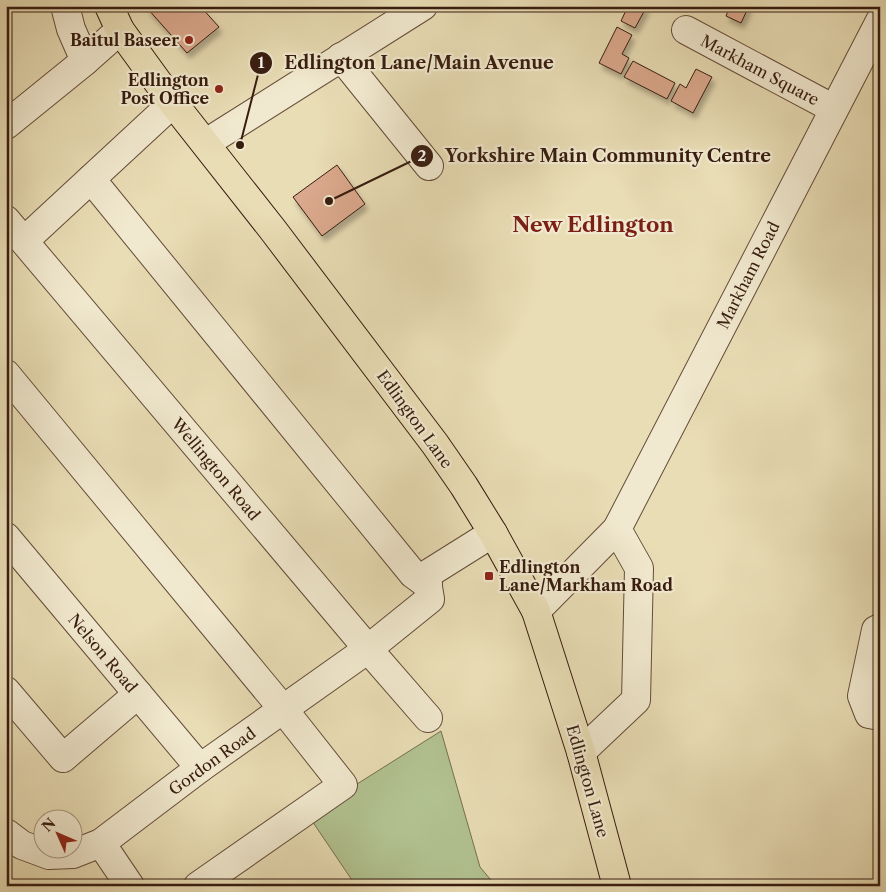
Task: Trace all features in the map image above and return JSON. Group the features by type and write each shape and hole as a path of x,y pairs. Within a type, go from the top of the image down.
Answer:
{"main road":[{"name":"Edlington Lane","path":"115,18 172,103 206,143 435,444 493,533 536,611 581,752 617,886"}],"street":[{"path":"65,6 71,29 85,61"},
{"path":"206,143 423,6"},
{"path":"9,120 85,61 115,18"},
{"name":"Markham Road","path":"536,611 617,529 880,21"},
{"name":"Markham Square","path":"686,30 834,110"},
{"path":"342,56 428,166"},
{"path":"13,234 91,179 172,103"},
{"path":"91,179 413,574 428,585"},
{"name":"Wellington Road","path":"13,234 428,718"},
{"path":"6,374 343,785 198,886"},
{"path":"581,752 636,700 639,568 617,529"},
{"path":"428,585 426,576 493,533"},
{"name":"Nelson Road","path":"6,537 200,768"},
{"name":"Gordon Road","path":"6,833 22,844 49,855 73,854 101,844 200,768 368,649 430,599 428,585"},
{"path":"880,628 876,630 862,696 869,714 880,716"},
{"path":"6,691 63,758 138,694"},
{"path":"101,844 130,886"}],"green space":[{"path":"441,731 480,867 496,886 356,886 308,815"}],"building":[{"name":"Baitul Baseer","path":"148,6 177,6 179,9 182,6 200,6 219,27 187,53 147,8"},
{"path":"628,6 647,6 635,28 621,21"},
{"path":"730,6 749,6 741,23 726,16"},
{"path":"617,27 632,35 622,54 629,58 621,74 599,63"},
{"path":"633,61 675,83 667,99 624,77"},
{"path":"696,69 712,77 693,113 671,101 680,84 686,88"},
{"path":"337,165 365,204 322,236 293,197"}],"place":[{"name":"Baitul Baseer","path":"189,40"},
{"name":"Edlington Post Office","path":"219,89"},
{"name":"Edlington Lane/Main Avenue","path":"240,145"},
{"name":"Yorkshire Main Community Centre","path":"329,201"},
{"name":"Edlington Lane/Markham Road","path":"489,576"}],"district":[{"name":"New Edlington","path":"593,224"}]}
